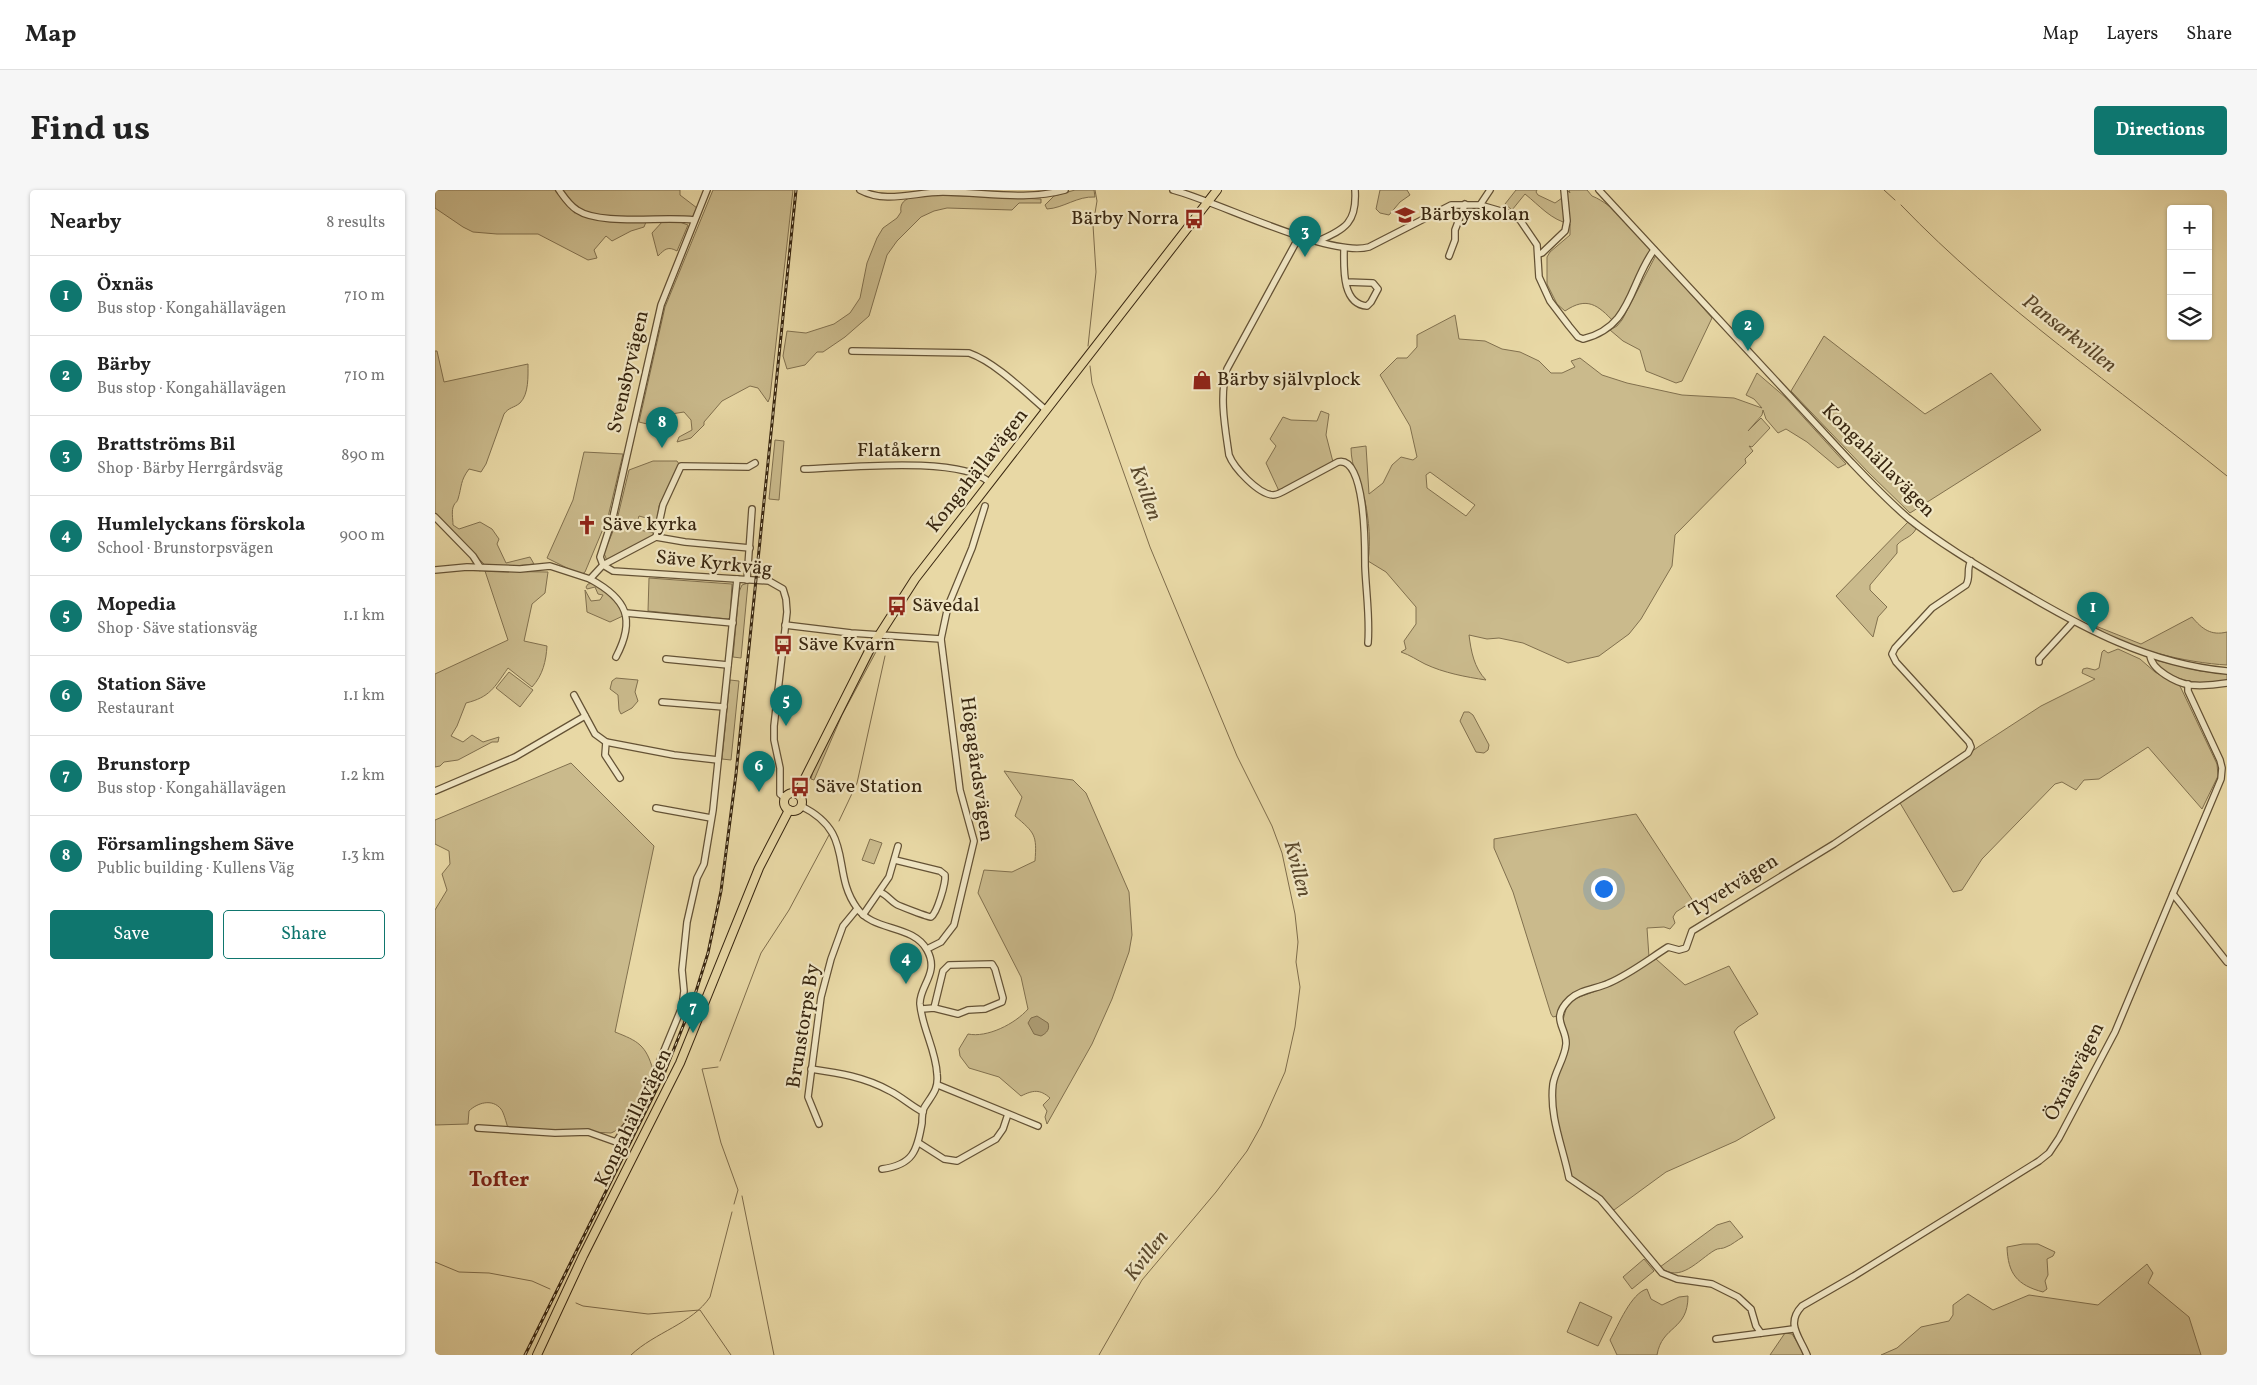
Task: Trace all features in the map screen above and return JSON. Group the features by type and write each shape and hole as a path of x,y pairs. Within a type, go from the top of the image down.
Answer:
{"main road":[{"name":"Kongahällavägen","path":"797,794 878,635 915,579 1217,190"},
{"path":"791,793 797,794 802,798 801,806 795,811 789,810 784,804 785,798 791,793"},
{"name":"Kongahällavägen","path":"537,1355 583,1256 680,1063 759,868 789,810"}],"street":[{"path":"559,190 573,208 589,215 623,219 669,218 694,220"},
{"name":"Svensbyvägen","path":"603,565 599,554 613,518 657,316 707,190"},
{"path":"860,190 883,197 937,192 1029,196 1065,190"},
{"path":"1173,190 1209,201 1318,241 1356,250 1369,247 1437,210 1451,205 1479,205 1515,215 1537,245 1541,284 1560,316 1578,337 1583,339 1600,333 1618,320 1654,250"},
{"path":"1318,241 1335,235 1352,218 1356,203 1355,190"},
{"path":"1479,205 1490,190"},
{"path":"1539,254 1565,231 1567,221 1564,190"},
{"name":"Kongahällavägen","path":"1599,190 1884,497 1927,532 1971,561 2073,622 2104,638 2150,655 2193,666 2227,671"},
{"path":"1449,256 1455,240 1455,230 1465,204"},
{"path":"1300,235 1227,369 1224,380 1223,400 1229,455 1232,462 1243,475 1264,493 1270,495 1276,495 1339,462 1342,461 1349,464 1355,474 1365,520 1368,643"},
{"path":"1344,248 1346,282 1353,300 1364,306 1369,304 1378,289 1373,283 1346,282"},
{"path":"852,351 969,353 978,356 992,366 1046,410"},
{"path":"656,537 663,505 681,466 748,467 755,462"},
{"name":"Flatåkern","path":"804,469 942,466 975,474 990,483"},
{"name":"Högagårdsvägen","path":"927,949 941,942 953,925 974,841 960,790 941,639 951,597 972,548 985,506"},
{"path":"747,580 752,509"},
{"path":"435,518 476,559 480,567"},
{"path":"590,579 603,565 656,537 685,542 750,548"},
{"name":"Tyvetvägen","path":"1761,1333 1756,1326 1752,1311 1738,1297 1712,1284 1677,1279 1659,1270 1600,1199 1569,1178 1556,1132 1552,1102 1555,1073 1566,1044 1560,1023 1562,1011 1575,995 1609,984 1667,948 1679,950 1686,948 1692,931 1834,844 1968,753 1971,747 1969,742 1896,662 1892,653 1932,608 1966,585 1968,581 1967,570 1971,561"},
{"name":"Säve Kyrkväg","path":"603,565 616,571 769,581 781,587 786,599 785,625"},
{"path":"435,570 480,567 520,569 550,566 590,579 609,591 626,613 628,622 626,634 616,657"},
{"path":"478,1128 555,1133 588,1132 616,1142 644,1100 682,1007 684,991 682,970 687,922 697,878 704,864 711,818 719,760 737,579"},
{"path":"626,613 733,623"},
{"path":"2039,662 2039,658 2073,622"},
{"path":"785,798 780,794 781,768 774,733 785,625 878,635 941,639"},
{"path":"2150,655 2153,665 2165,674 2188,684 2227,683"},
{"path":"666,659 728,665"},
{"name":"Öxnäsvägen","path":"1793,1329 1796,1313 1806,1303 1854,1276 2049,1153 2115,1032 2222,774 2220,760 2188,691 2188,684"},
{"path":"575,695 595,734 606,742 656,750 674,755 719,760"},
{"path":"662,702 724,707"},
{"path":"435,791 515,757 585,716"},
{"path":"606,742 603,749 605,755 620,778"},
{"path":"801,806 823,820 834,834 847,884 857,909 872,922 914,937 927,949 931,962 931,973 921,997 922,1009 937,1068 938,1085 923,1112 919,1143 912,1155 903,1164 882,1169"},
{"path":"656,808 711,818"},
{"path":"863,915 889,876 898,846"},
{"path":"880,892 899,906 913,910 926,917 931,917 935,914 944,886 945,875 940,871 895,860"},
{"path":"2173,894 2227,962"},
{"name":"Brunstorps By","path":"819,1124 808,1101 821,997 831,959 843,926 857,909"},
{"path":"922,1009 934,1008 957,1014 967,1010 985,1009 1002,1002 1003,998 992,964 949,965 943,971 934,1008"},
{"path":"811,1069 847,1075 874,1083 899,1095 923,1112"},
{"path":"938,1085 1037,1126"},
{"path":"919,1143 944,1159 957,1161 995,1139 1003,1129 1009,1114"},
{"path":"1716,1339 1793,1329 1807,1355"}],"shaded area":[{"path":"435,190 680,190 680,195 697,208 692,218 678,216 648,217 644,227 631,231 612,241 606,236 594,250 597,258 588,260 538,234 473,232 435,208"},
{"path":"713,190 793,190 770,397 768,402 758,388 750,386 722,401 704,422 704,425 691,438 677,442 679,437 692,430 691,420 684,412 665,415 661,423 655,426 639,422 665,307"},
{"path":"1075,190 1094,190 1095,197 1082,198 1059,207 1047,209 1045,205 1054,196"},
{"path":"1380,190 1407,190 1410,195 1400,202 1389,215 1380,213 1376,209"},
{"path":"1516,190 1537,190 1538,195 1555,203 1562,198 1567,190 1570,193 1569,190 1587,190 1592,196 1616,212 1651,251 1620,316 1614,322 1603,311 1592,304 1580,304 1565,311 1557,304 1547,284 1547,257 1550,252 1570,235 1570,224 1551,216 1525,194 1512,210 1505,204"},
{"path":"935,195 1041,199 1041,203 1019,203 1012,210 947,208 921,217 897,241 887,255 869,316 845,337 823,352 817,352 805,365 787,369 783,356 787,331 806,333 834,324 850,313 860,298 867,263 883,228 897,218 901,212 903,202 907,199"},
{"path":"663,221 677,221 688,225 677,251 667,249 658,256 652,233"},
{"path":"1656,255 1712,318 1682,381 1676,383 1646,371 1640,350 1623,341 1610,330 1622,320"},
{"path":"1455,315 1459,339 1485,341 1502,349 1520,352 1539,361 1551,373 1562,373 1575,367 1571,361 1580,358 1602,375 1627,383 1682,395 1734,398 1762,408 1754,399 1746,395 1757,373 1785,397 1846,464 1838,468 1807,442 1786,429 1778,433 1766,419 1763,410 1762,415 1748,431 1761,418 1770,428 1752,447 1749,446 1753,451 1745,459 1746,463 1675,535 1672,566 1641,619 1629,634 1599,656 1568,663 1523,643 1469,635 1476,665 1486,680 1447,672 1401,652 1406,649 1404,641 1416,624 1416,607 1386,572 1368,561 1369,539 1365,501 1351,455 1351,448 1366,446 1369,494 1383,483 1392,465 1401,457 1413,460 1417,457 1410,426 1380,375 1397,358 1407,358 1417,347 1417,335","holes":["1430,472 1475,505 1466,516 1427,488 1426,475"]},
{"path":"1824,336 1925,414 1991,373 2041,430 1910,513 1791,391"},
{"path":"435,351 437,351 444,382 528,364 527,385 523,399 504,414 486,464 481,472 469,469 466,473 458,499 453,507 452,515 453,525 459,529 480,522 492,529 499,539 497,544 506,563 530,557 534,564 505,567 485,565 435,514"},
{"path":"1321,411 1329,414 1326,435 1333,462 1279,491 1266,463 1276,446 1270,439 1283,417 1291,420 1317,421"},
{"path":"775,440 784,441 779,500 769,499"},
{"path":"584,452 623,454 608,517 585,572 581,575 547,558 573,500"},
{"path":"653,461 677,461 679,464 659,506 656,529 652,528 654,520 639,516 635,529 654,533 654,536 607,561 604,553 616,524 629,470"},
{"path":"1908,522 1916,529 1897,545 1897,553 1870,585 1870,590 1887,607 1878,617 1873,637 1836,596"},
{"path":"485,571 548,572 545,593 532,604 524,641 547,646 545,662 539,678 532,687 508,668 491,691 481,698 466,703 451,736 463,742 472,735 483,742 499,737 498,742 492,742 458,760 444,762 440,766 435,767 435,674 508,640"},
{"path":"649,578 732,584 730,617 728,619 648,611"},
{"path":"593,583 613,597 625,615 610,622 587,612 585,590 591,601 600,600 603,595 598,594 595,587 587,589 588,584"},
{"path":"748,583 741,658 733,657 739,592 742,585"},
{"path":"2192,617 2207,630 2216,633 2227,632 2227,665 2176,658 2139,648 2106,634 2093,625 2141,644"},
{"path":"874,648 877,650 842,715 814,780 811,779 814,767"},
{"path":"2118,649 2140,659 2155,672 2180,686 2217,764 2218,776 2202,809 2148,747 2099,779 2084,780 2076,790 2062,782 2055,784 1982,859 1962,890 1953,892 1900,803 1978,747 2041,706 2095,679 2082,673 2083,669 2095,670 2099,668 2104,650 2108,653"},
{"path":"2155,660 2200,671 2227,674 2227,682 2207,683 2188,681 2163,670 2155,664"},
{"path":"509,672 533,690 520,707 496,688"},
{"path":"616,678 638,680 635,692 638,701 632,708 621,714 618,695 610,689 612,681"},
{"path":"730,680 739,681 731,760 722,759"},
{"path":"1464,712 1469,712 1473,715 1489,745 1488,750 1484,753 1476,752 1460,721"},
{"path":"571,763 654,846 615,1032 630,1038 644,1049 653,1070 630,1115 618,1129 611,1133 508,1128 501,1109 489,1103 480,1104 469,1111 468,1124 435,1125 435,910 447,890 442,874 450,864 449,851 435,844 435,820"},
{"path":"1004,771 1073,780 1086,793 1129,892 1132,935 1129,952 1112,999 1092,1044 1047,1124 1045,1117 1047,1111 1043,1105 1050,1098 1036,1091 1021,1096 999,1077 969,1068 960,1056 959,1049 968,1034 984,1034 1000,1029 1016,1020 1028,1009 1021,977 978,893 984,870 1012,872 1035,861 1036,845 1033,835 1015,816 1022,797"},
{"path":"1636,814 1693,901 1676,912 1673,917 1675,923 1670,929 1664,927 1647,928 1649,957 1617,977 1572,993 1561,1004 1557,1016 1553,1017 1513,892 1494,848 1494,839"},
{"path":"870,839 882,843 874,864 862,860"},
{"path":"1656,959 1685,985 1729,966 1758,1014 1738,1027 1734,1032 1775,1118 1736,1141 1666,1172 1614,1210 1593,1191 1573,1180 1562,1147 1554,1099 1555,1080 1569,1043 1563,1020 1566,1009 1574,999 1612,985"},
{"path":"1037,1016 1049,1025 1048,1031 1041,1036 1034,1034 1028,1023 1031,1018"},
{"path":"1730,1221 1743,1237 1728,1246 1715,1250 1682,1272 1667,1272 1660,1267 1717,1225"},
{"path":"2038,1244 2055,1252 2053,1256 2047,1259 2048,1275 2045,1281 2047,1289 2043,1292 2020,1282 2009,1264 2007,1247"},
{"path":"1644,1259 1654,1271 1632,1289 1623,1277"},
{"path":"2147,1264 2153,1273 2148,1283 2189,1317 2201,1355 1881,1355 1897,1348 1921,1327 1949,1321 1953,1315 1953,1305 1968,1294 1993,1310 2029,1295 2098,1305"},
{"path":"1647,1289 1651,1299 1662,1305 1679,1297 1688,1296 1684,1316 1664,1338 1657,1355 1617,1355 1610,1340 1630,1303"},
{"path":"1580,1302 1612,1317 1598,1346 1567,1332"},
{"path":"1785,1333 1792,1334 1803,1355 1770,1355"}],"waterway":[{"name":"Kvillen","path":"1088,346 1096,272 1093,225 1097,201 1095,190"},
{"name":"Pansarkvillen","path":"1884,190 1895,200"},
{"name":"Pansarkvillen","path":"1901,205 1978,278 2018,312 2227,476"},
{"name":"Kvillen","path":"1090,366 1092,383 1150,547 1237,756 1272,826 1282,853 1295,914 1298,942 1296,962 1300,987 1295,1027 1285,1072 1261,1126 1247,1151 1216,1192 1142,1280 1099,1355"},
{"path":"839,821 857,783 885,656"},
{"path":"720,1061 761,953 789,910 829,835"},
{"path":"718,1067 702,1069 721,1143 738,1190 734,1204"},
{"path":"742,1196 774,1355"},
{"path":"631,1355 693,1314 710,1297 732,1212"},
{"path":"435,1262 459,1272 489,1273 532,1281 550,1289"},
{"path":"576,1303 583,1306 648,1314 700,1310 731,1355"}],"railway":[{"path":"525,1355 664,1074 693,1001 708,953 721,891 736,774 796,190"}],"place":[{"name":"Bärbyskolan","path":"1405,215"},
{"name":"Bärby Norra","path":"1194,219"},
{"name":"Brattströms Bil","path":"1305,257"},
{"name":"Bärby","path":"1748,351"},
{"name":"Bärby självplock","path":"1202,380"},
{"name":"Församlingshem Säve","path":"662,448"},
{"name":"Säve kyrka","path":"587,525"},
{"name":"Sävedal","path":"897,606"},
{"name":"Öxnäs","path":"2093,633"},
{"name":"Säve Kvarn","path":"783,645"},
{"name":"Mopedia","path":"786,726"},
{"name":"Säve Station","path":"800,787"},
{"name":"Station Säve","path":"759,792"},
{"name":"Humlelyckans förskola","path":"906,984"},
{"name":"Brunstorp","path":"693,1033"}],"district":[{"name":"Tofter","path":"499,1180"}]}
